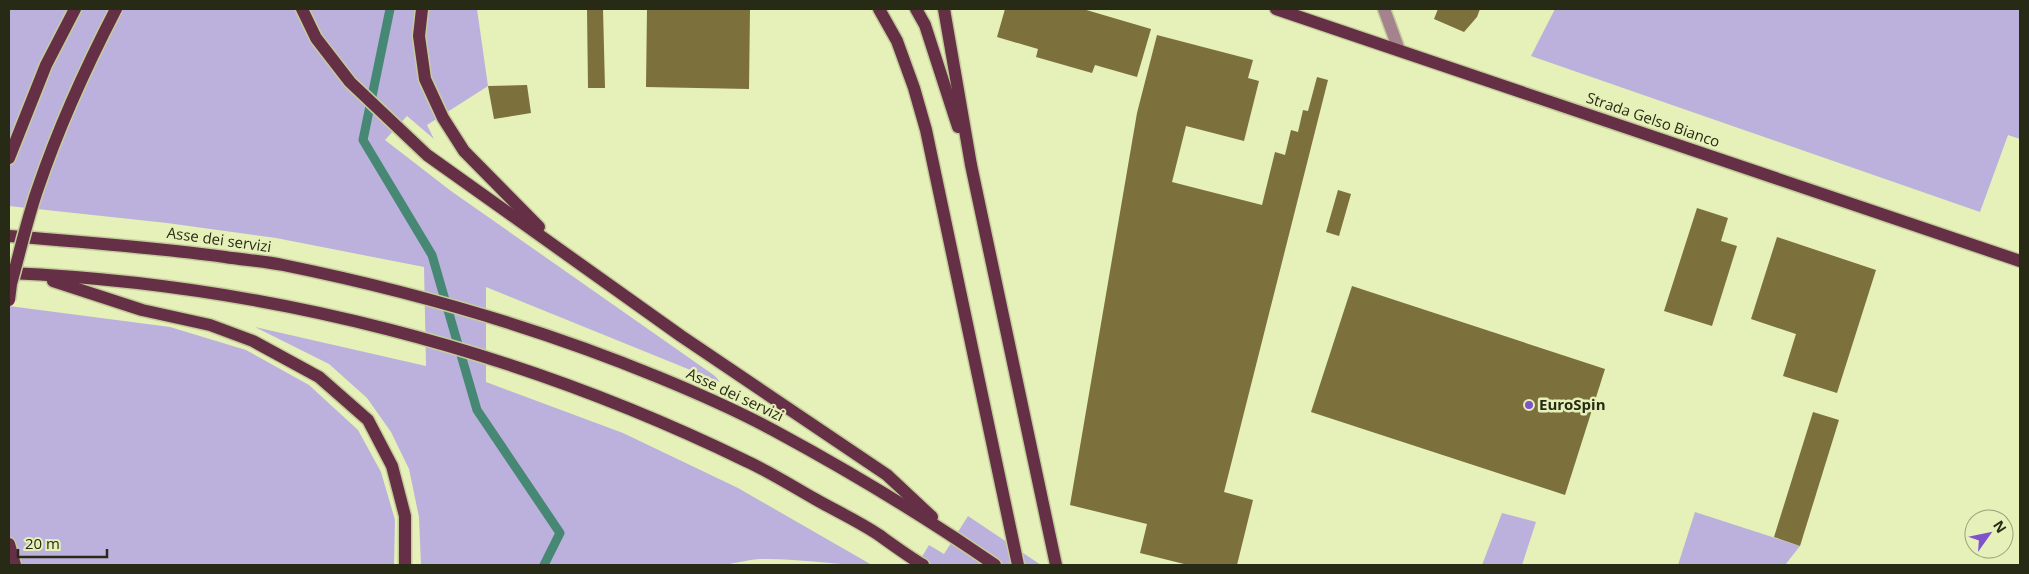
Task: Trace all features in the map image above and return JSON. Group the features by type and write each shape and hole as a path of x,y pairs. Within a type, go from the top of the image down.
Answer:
{"main road":[{"path":"9,158 46,65 75,9"},
{"path":"9,300 11,284 38,189 62,125 94,52 116,9"},
{"path":"302,9 316,38 350,82 427,155 681,336 887,475 954,537 995,565"},
{"path":"422,9 419,36 425,79 443,118 464,151 558,247"},
{"path":"879,9 897,41 914,88 926,130 1018,565"},
{"path":"916,9 925,25 971,165"},
{"path":"944,9 971,165 1056,565"},
{"name":"Strada Gelso Bianco","path":"1276,9 2020,261"},
{"name":"Asse dei servizi","path":"9,236 157,248 281,265 422,297 486,315 607,356 700,395 772,429 880,491 954,537"},
{"path":"9,273 169,286 271,302 420,336 486,356 632,410 748,461 876,533 921,564"},
{"path":"31,274 142,310 210,325 253,341 319,376 368,420 392,466 405,516 405,565"},
{"path":"9,544 16,565"}],"lane":[{"path":"1384,9 1398,50"}],"shaded area":[{"path":"9,9 477,9 488,86 427,125 434,139 407,116 385,140 451,191 715,376 720,382 486,287 486,382 623,433 738,488 872,565 755,559 724,565 421,565 419,517 409,469 391,432 367,398 329,364 255,327 426,366 424,267 276,238 167,223 9,206"},
{"path":"1555,9 2020,9 2020,139 2008,135 1980,212 1531,56"},
{"path":"9,306 170,327 246,350 309,385 358,430 381,472 395,520 394,565 9,565"},
{"path":"1695,512 1800,546 1785,565 1678,565"},
{"path":"1502,513 1536,522 1522,565 1482,565"},
{"path":"968,516 1041,565 917,565 929,545 944,554"}],"building":[{"path":"587,9 603,9 605,88 588,88"},
{"path":"647,9 750,9 749,89 646,87"},
{"path":"1005,9 1083,9 1151,29 1137,77 1095,65 1092,73 1036,57 1038,49 997,37"},
{"path":"1438,9 1480,9 1477,17 1464,32 1434,19"},
{"path":"1157,35 1253,60 1248,78 1259,81 1244,141 1186,126 1172,182 1262,205 1275,152 1285,155 1291,130 1298,132 1303,110 1308,111 1317,77 1328,80 1224,492 1253,500 1237,565 1188,565 1140,553 1147,524 1070,505 1137,113"},
{"path":"527,85 531,113 494,119 488,86"},
{"path":"1338,190 1351,194 1339,236 1326,232"},
{"path":"1697,208 1728,218 1721,241 1737,246 1712,326 1664,311"},
{"path":"1777,237 1876,270 1837,393 1783,376 1796,334 1751,319"},
{"path":"1352,286 1605,369 1565,495 1311,412"},
{"path":"1813,412 1839,420 1800,546 1774,537"}],"waterway":[{"path":"390,9 363,140 432,255 477,410 560,533 544,565"}],"place":[{"name":"EuroSpin","path":"1529,405"}]}
